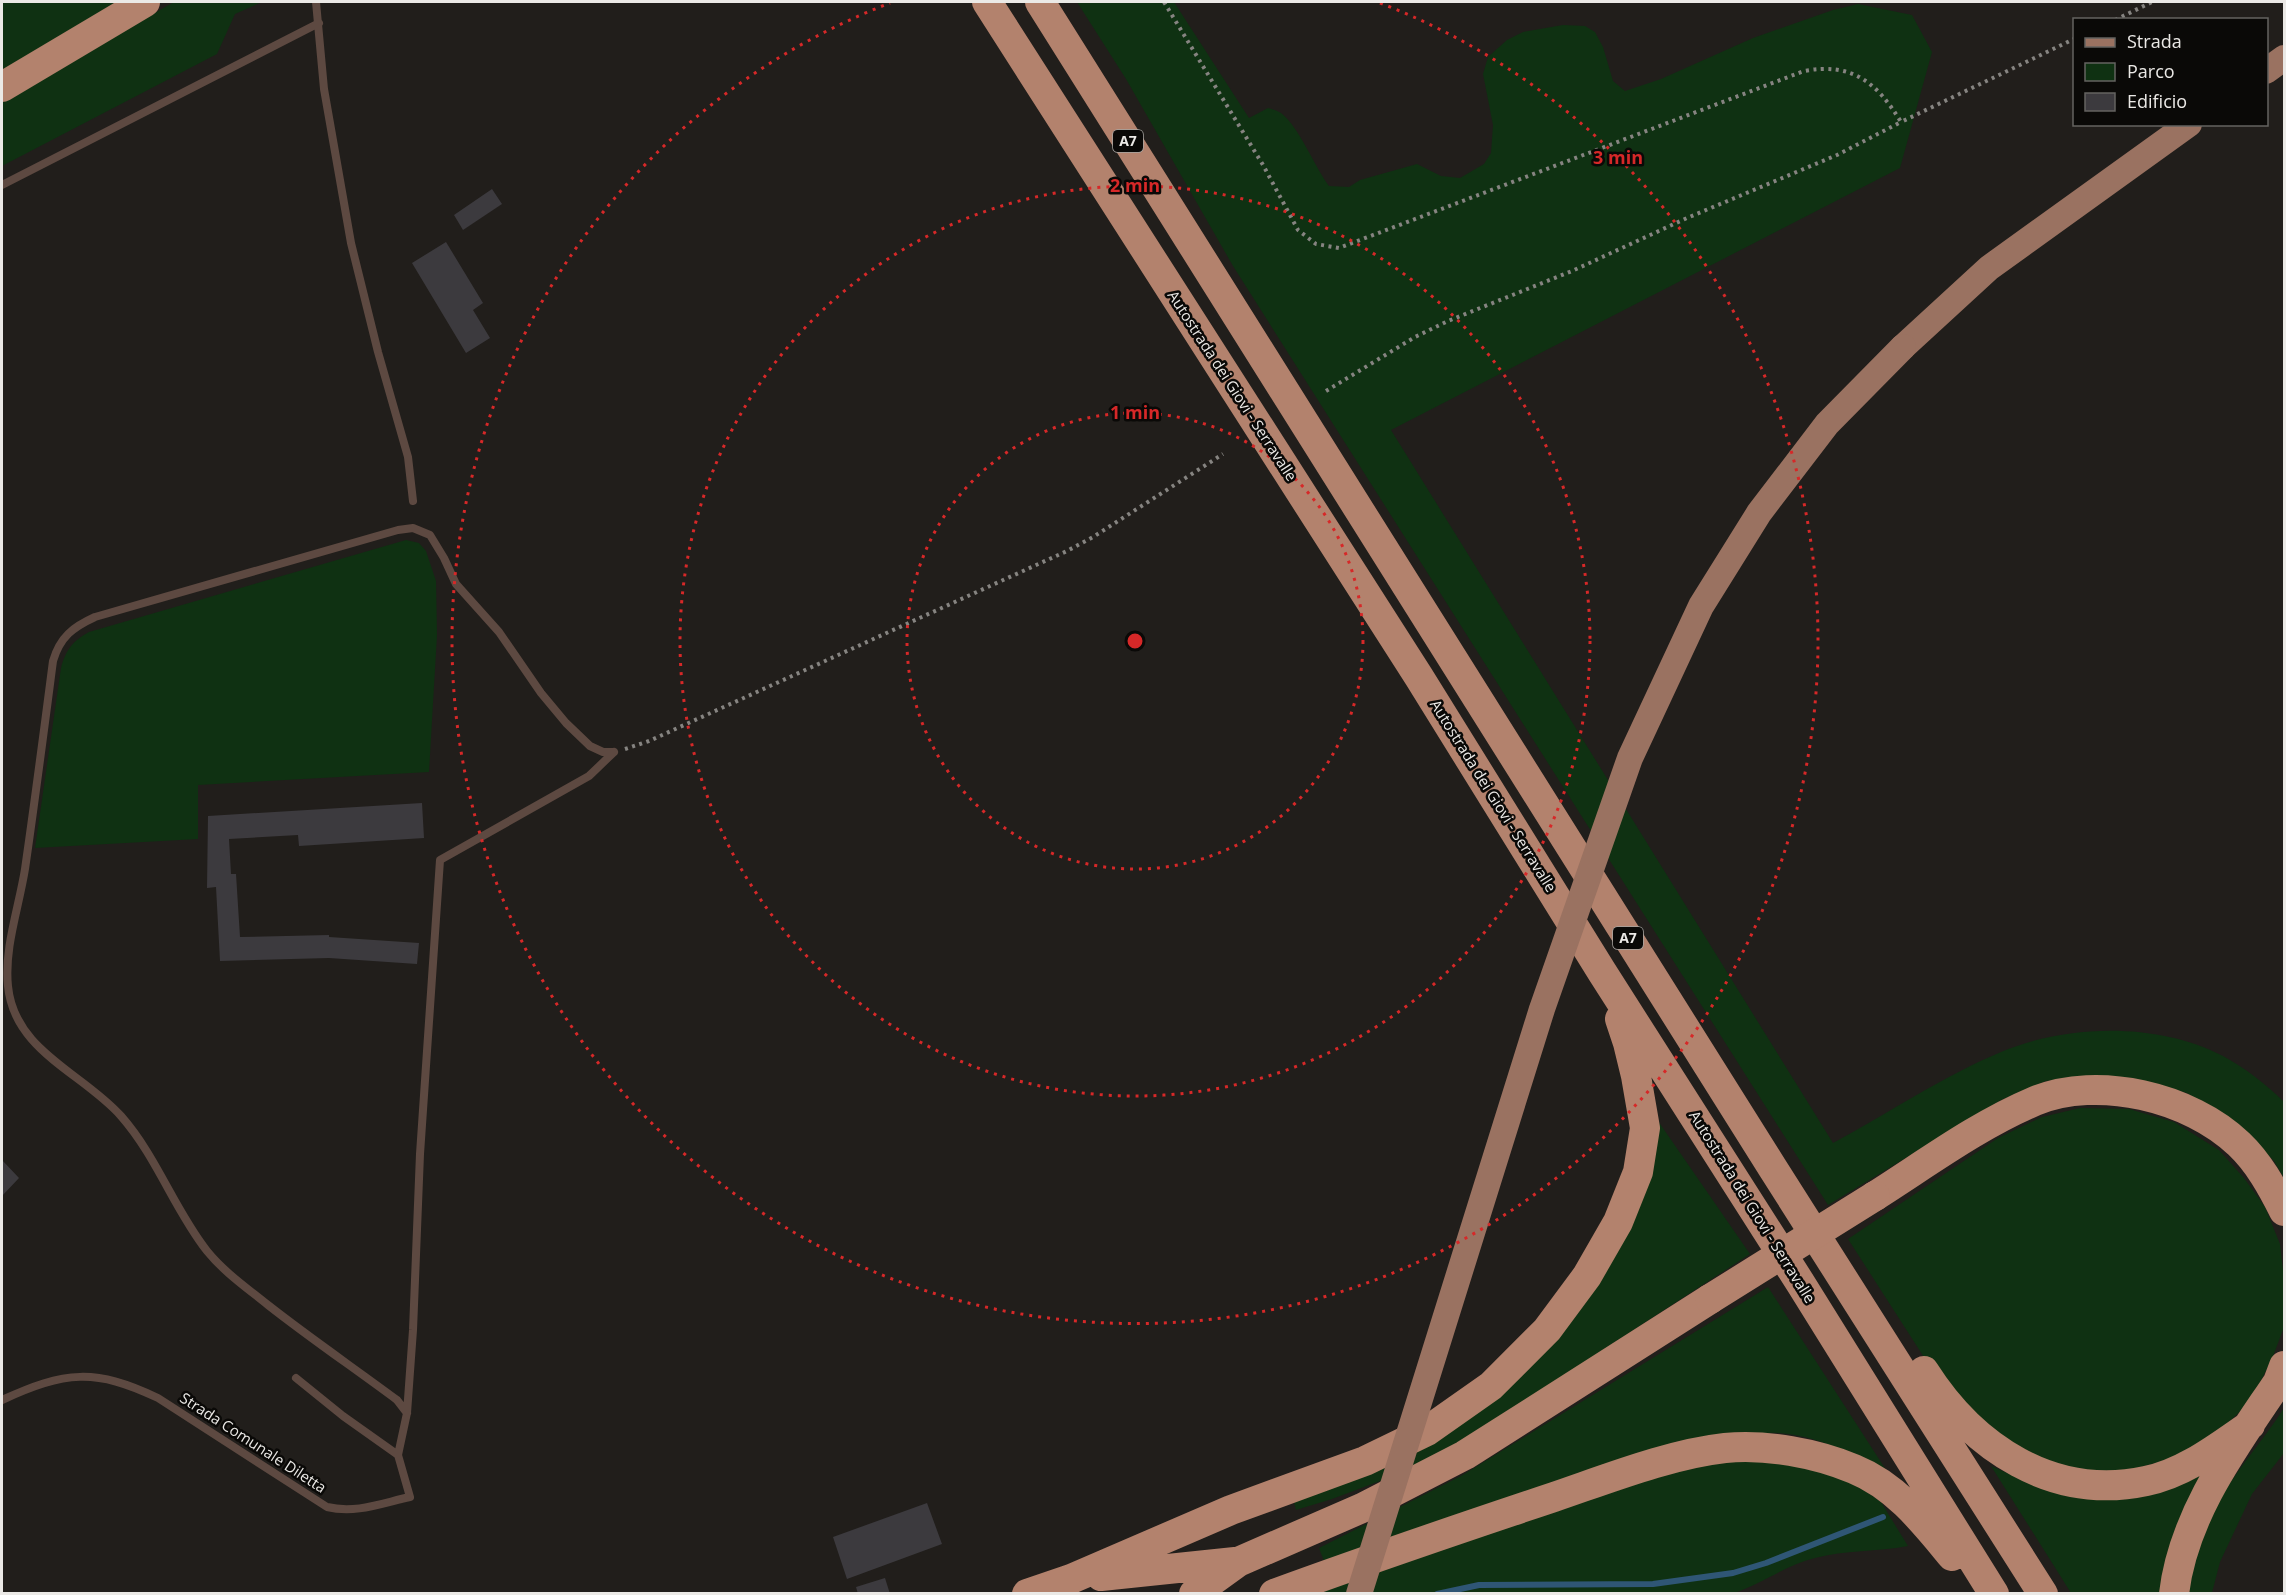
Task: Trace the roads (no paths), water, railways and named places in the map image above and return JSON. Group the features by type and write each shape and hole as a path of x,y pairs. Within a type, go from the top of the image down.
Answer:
{"highway":[{"path":"2,87 145,2"},
{"path":"973,2 1025,63"},
{"name":"Autostrada dei Giovi - Serravalle","path":"987,2 1419,677 1602,972 1994,1593"},
{"name":"A7","path":"1040,2 1772,1167 2043,1593"},
{"path":"1027,1593 1071,1579 1231,1510 1365,1461 1427,1431 1491,1386 1547,1330 1587,1276 1618,1222 1638,1172 1645,1128 1628,1043 1602,972"},
{"path":"1194,1593 1238,1562 1362,1508 1465,1455 1991,1122 2037,1100 2083,1090 2123,1091 2162,1100 2199,1115 2238,1143 2267,1178 2284,1211"},
{"path":"1772,1167 1890,1317 1951,1409 1981,1439 2016,1461 2057,1479 2100,1486 2147,1481 2195,1463 2250,1425"},
{"path":"2174,1593 2187,1538 2210,1491 2278,1382 2284,1366"},
{"path":"1274,1593 1595,1483 1677,1457 1726,1448 1773,1449 1817,1456 1856,1469 1900,1496 1928,1526 1982,1593"},
{"path":"1071,1579 1238,1562"}],"main road":[{"path":"2268,70 2284,58"},
{"path":"1359,1593 1542,1009 1630,758 1701,606 1759,513 1827,424 1903,347 1989,268 2186,126"}],"lane":[{"path":"315,2 327,105 351,243 378,352 408,457 413,501"},
{"path":"2,185 319,23"},
{"name":"Strada Comunale Diletta","path":"2,1400 40,1384 77,1376 103,1378 130,1386 165,1402 327,1507 340,1510 362,1509 410,1497 398,1455 407,1413 414,1330 420,1154 440,860 582,781 615,752 603,752 590,746 566,723 541,693 499,632 456,584 430,535 413,528 398,530 95,617 73,628 61,640 53,661 24,871 10,948 7,985 18,1022 41,1050 98,1094 129,1125 150,1154 191,1228 218,1263 289,1322 397,1400 407,1413"},
{"path":"296,1378 343,1416 398,1455"}],"waterway":[{"path":"1437,1594 1479,1585 1653,1584 1733,1573 1766,1563 1883,1517"}]}
